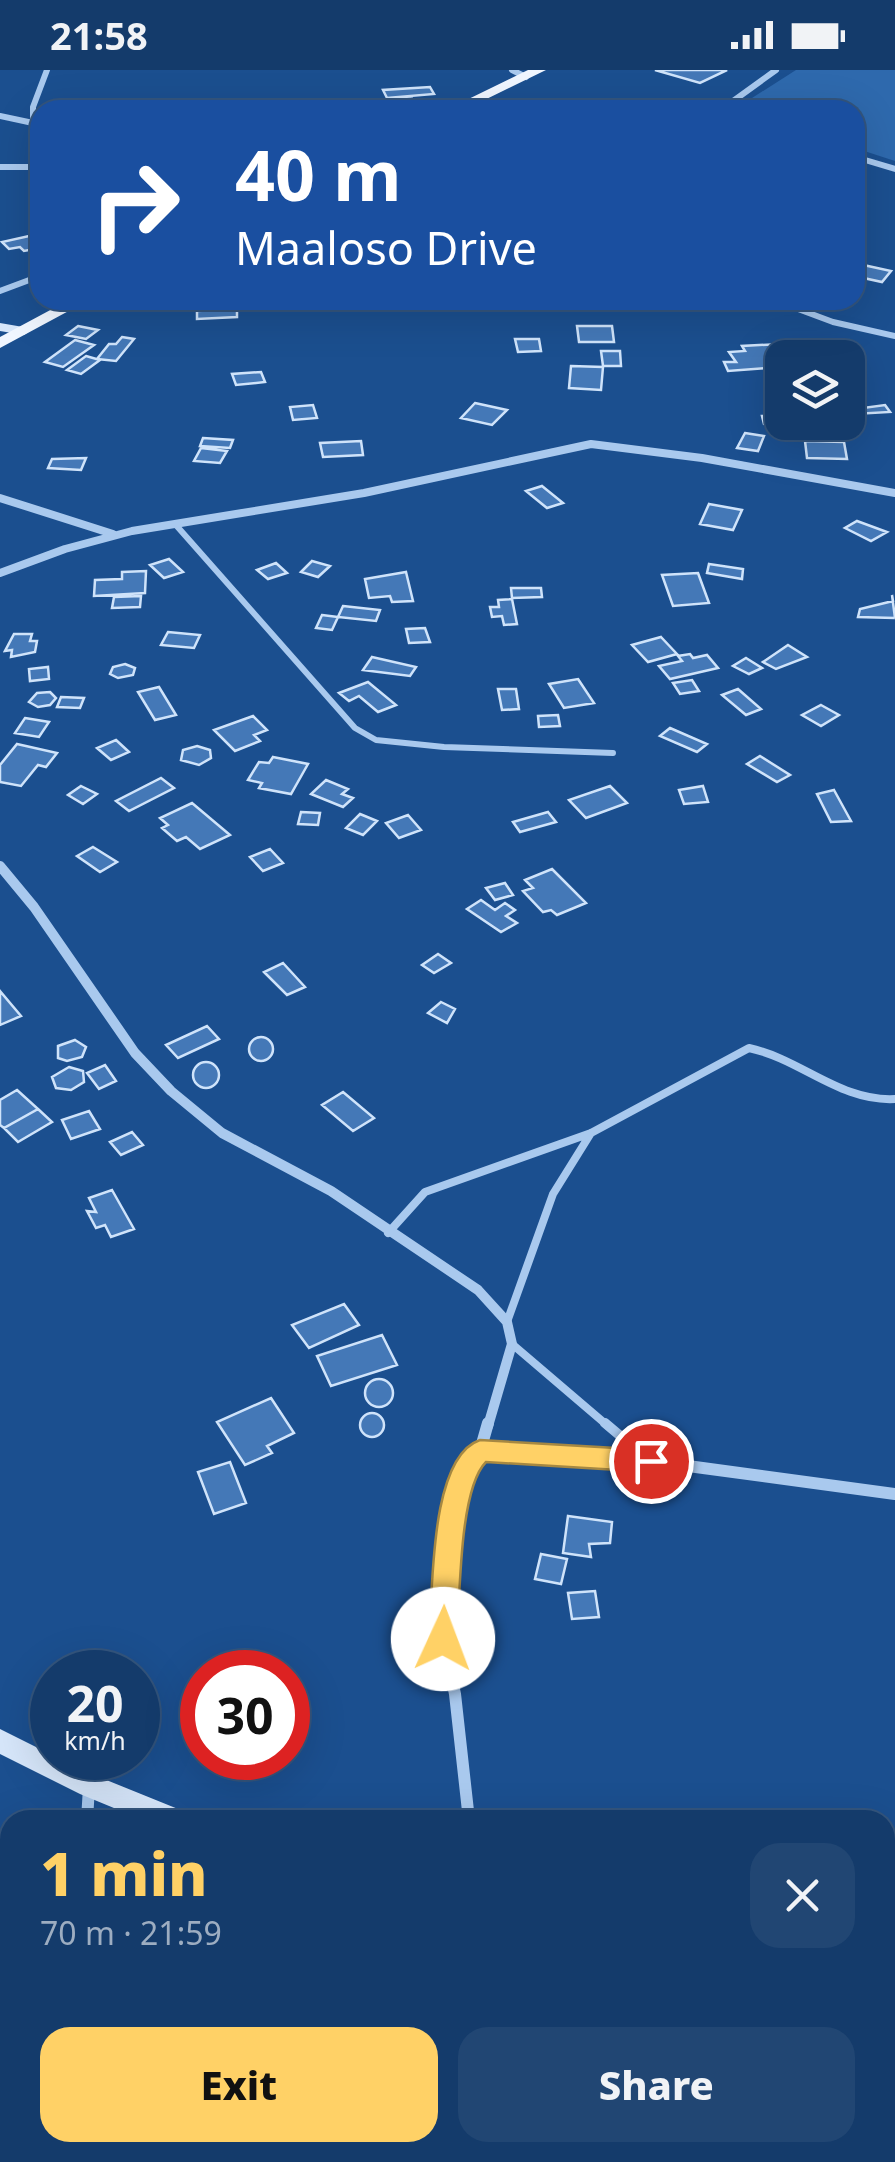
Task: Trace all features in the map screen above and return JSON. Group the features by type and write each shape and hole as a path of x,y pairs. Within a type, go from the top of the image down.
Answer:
{"main road":[{"path":"473,100 526,72"},
{"path":"0,343 63,310"}],"street":[{"path":"36,100 47,70"},
{"path":"734,100 776,70"},
{"path":"0,116 30,122"},
{"path":"865,159 895,169"},
{"path":"0,167 30,167"},
{"path":"0,290 30,280"},
{"path":"795,310 852,328 895,336"},
{"path":"0,327 24,331"},
{"path":"0,573 114,535 364,492 591,444 702,458 895,494"},
{"path":"0,498 114,535"},
{"path":"0,866 34,907 110,1019 170,1091 222,1133 331,1191 388,1234 478,1290 507,1322 512,1344 480,1450 465,1465 451,1526 444,1608 443,1639 455,1694 468,1810"},
{"path":"480,1450 651,1461 895,1494"},
{"path":"0,1742 88,1786 149,1810"},
{"path":"88,1786 88,1810"}],"lane":[{"path":"176,524 355,728 376,740 444,747 614,753"},
{"path":"388,1234 425,1192 591,1133 749,1048 767,1052 846,1092 876,1100 895,1099"},
{"path":"507,1322 553,1194 591,1133"},
{"path":"512,1344 651,1461"}],"shaded area":[{"path":"796,70 895,70 895,161 865,151 865,100 752,98"}],"building":[{"path":"655,70 727,70 700,83"},
{"path":"430,87 434,94 387,98 383,90"},
{"path":"30,236 30,250 9,249 2,242"},
{"path":"865,265 891,271 882,282 865,278"},
{"path":"237,310 237,317 197,319 197,311"},
{"path":"78,326 98,330 86,339 66,335"},
{"path":"577,326 612,326 614,342 579,342"},
{"path":"122,337 134,339 116,361 97,359 109,344 116,344"},
{"path":"515,339 539,339 541,351 518,352"},
{"path":"75,340 94,345 63,367 45,362"},
{"path":"765,345 765,368 728,371 724,362 736,362 729,352 745,351 742,346"},
{"path":"601,351 620,351 621,366 603,366"},
{"path":"86,356 100,360 81,374 67,370"},
{"path":"571,366 603,367 601,390 569,388"},
{"path":"261,372 265,382 236,385 232,374"},
{"path":"475,403 507,410 492,425 461,418"},
{"path":"313,405 317,418 293,420 290,407"},
{"path":"885,405 890,412 865,413 865,408"},
{"path":"745,433 764,436 758,451 737,448"},
{"path":"203,438 233,440 230,448 200,446"},
{"path":"361,441 363,455 323,457 320,443"},
{"path":"805,441 844,442 847,459 807,458"},
{"path":"201,448 227,451 220,463 194,461"},
{"path":"86,458 81,470 48,468 52,459"},
{"path":"542,486 563,503 547,508 526,491"},
{"path":"709,504 742,510 733,530 700,524"},
{"path":"857,521 887,532 871,541 845,528"},
{"path":"169,559 183,572 164,578 150,565"},
{"path":"312,561 330,566 318,577 301,572"},
{"path":"276,563 287,573 268,579 257,570"},
{"path":"709,564 743,569 742,579 707,573"},
{"path":"146,571 145,593 94,596 95,580 122,579 122,572"},
{"path":"406,572 413,601 392,602 390,596 369,598 365,579"},
{"path":"698,573 709,603 673,606 662,575"},
{"path":"511,588 541,588 542,597 512,598"},
{"path":"141,596 140,607 112,608 114,597"},
{"path":"512,599 517,624 504,625 502,616 492,617 490,607 499,607 498,600"},
{"path":"893,601 895,618 858,617 860,609"},
{"path":"343,606 380,610 376,621 338,617"},
{"path":"322,615 338,617 332,630 316,628"},
{"path":"425,628 430,642 409,643 406,629"},
{"path":"168,632 200,635 194,648 161,645"},
{"path":"14,634 32,634 30,641 37,641 35,652 11,657 12,650 5,651"},
{"path":"661,637 677,654 648,662 632,645"},
{"path":"788,645 807,657 776,669 763,662"},
{"path":"690,654 693,658 707,655 718,668 670,679 659,666 682,661 678,656"},
{"path":"372,657 416,667 410,676 363,670"},
{"path":"746,658 762,668 749,674 733,666"},
{"path":"125,664 135,668 133,675 118,678 110,674 113,667"},
{"path":"48,667 49,679 30,681 29,669"},
{"path":"578,679 594,703 564,708 549,684"},
{"path":"692,680 699,691 680,694 673,683"},
{"path":"368,682 396,705 378,712 359,696 349,701 339,693"},
{"path":"159,687 176,715 155,720 138,692"},
{"path":"498,689 516,689 519,709 502,710"},
{"path":"738,689 761,709 746,715 722,695"},
{"path":"50,692 56,698 50,705 38,707 29,702 37,693"},
{"path":"61,697 84,698 80,708 57,707"},
{"path":"821,705 839,715 821,726 802,715"},
{"path":"558,715 560,726 539,727 538,716"},
{"path":"253,716 267,730 254,735 260,741 235,751 214,730"},
{"path":"25,718 49,722 39,737 15,733"},
{"path":"670,728 707,744 697,752 660,736"},
{"path":"116,740 129,752 111,760 97,748"},
{"path":"17,744 57,753 46,767 38,765 21,786 0,782 0,765"},
{"path":"197,746 210,750 211,758 199,765 181,760 183,750"},
{"path":"760,756 790,775 777,782 747,764"},
{"path":"273,757 308,764 291,794 259,788 262,783 248,780 259,762 269,763"},
{"path":"161,778 174,788 129,811 116,801"},
{"path":"326,780 348,789 342,794 353,798 343,807 311,794"},
{"path":"81,786 97,794 83,804 68,795"},
{"path":"610,786 627,803 586,818 569,800"},
{"path":"703,786 708,802 684,804 679,790"},
{"path":"834,790 851,821 831,822 817,794"},
{"path":"192,803 230,835 200,849 186,837 177,841 162,828 168,825 160,818"},
{"path":"301,812 320,813 318,825 298,824"},
{"path":"548,812 556,822 520,832 513,822"},
{"path":"360,814 377,821 363,835 346,828"},
{"path":"408,815 421,830 399,838 386,823"},
{"path":"93,847 117,862 100,872 77,856"},
{"path":"270,849 283,863 263,871 250,857"},
{"path":"552,869 586,903 557,915 551,910 543,912 523,891 533,888 525,880"},
{"path":"505,883 513,895 495,900 486,888"},
{"path":"481,900 495,910 505,903 515,910 506,916 517,923 501,932 467,909"},
{"path":"438,954 451,963 434,973 422,965"},
{"path":"283,963 305,987 287,995 264,972"},
{"path":"0,991 21,1016 0,1025"},
{"path":"441,1002 455,1009 447,1023 428,1013"},
{"path":"207,1026 219,1039 178,1058 166,1045"},
{"path":"261,1037 273,1049 261,1061 249,1049"},
{"path":"75,1040 86,1047 82,1057 67,1061 58,1058 58,1046"},
{"path":"206,1062 215,1066 219,1075 215,1084 206,1088 197,1084 193,1075 197,1066"},
{"path":"105,1065 116,1081 99,1089 87,1073"},
{"path":"69,1067 83,1071 84,1082 71,1090 56,1088 52,1077"},
{"path":"17,1090 38,1109 4,1128 0,1125 0,1100"},
{"path":"343,1092 374,1118 353,1131 322,1105"},
{"path":"38,1109 52,1122 18,1142 4,1128"},
{"path":"89,1111 100,1129 71,1139 62,1120"},
{"path":"132,1132 143,1145 121,1155 110,1142"},
{"path":"112,1190 134,1229 111,1237 105,1225 96,1228 87,1211 96,1212 89,1198"},
{"path":"344,1304 359,1325 309,1348 292,1325"},
{"path":"382,1335 397,1365 331,1386 317,1356"},
{"path":"379,1379 389,1383 393,1393 389,1403 379,1407 369,1403 365,1393 369,1383"},
{"path":"271,1398 294,1433 267,1446 272,1453 245,1465 217,1422"},
{"path":"372,1413 381,1416 381,1434 372,1437 363,1434 360,1425 363,1416"},
{"path":"230,1462 246,1503 214,1514 198,1472"},
{"path":"568,1516 612,1522 610,1543 589,1544 591,1557 563,1553"},
{"path":"541,1554 567,1559 561,1584 535,1579"},
{"path":"595,1591 599,1617 572,1619 568,1593"}],"route":[{"path":"443,1639 451,1526 465,1465 480,1450 651,1461"}]}
